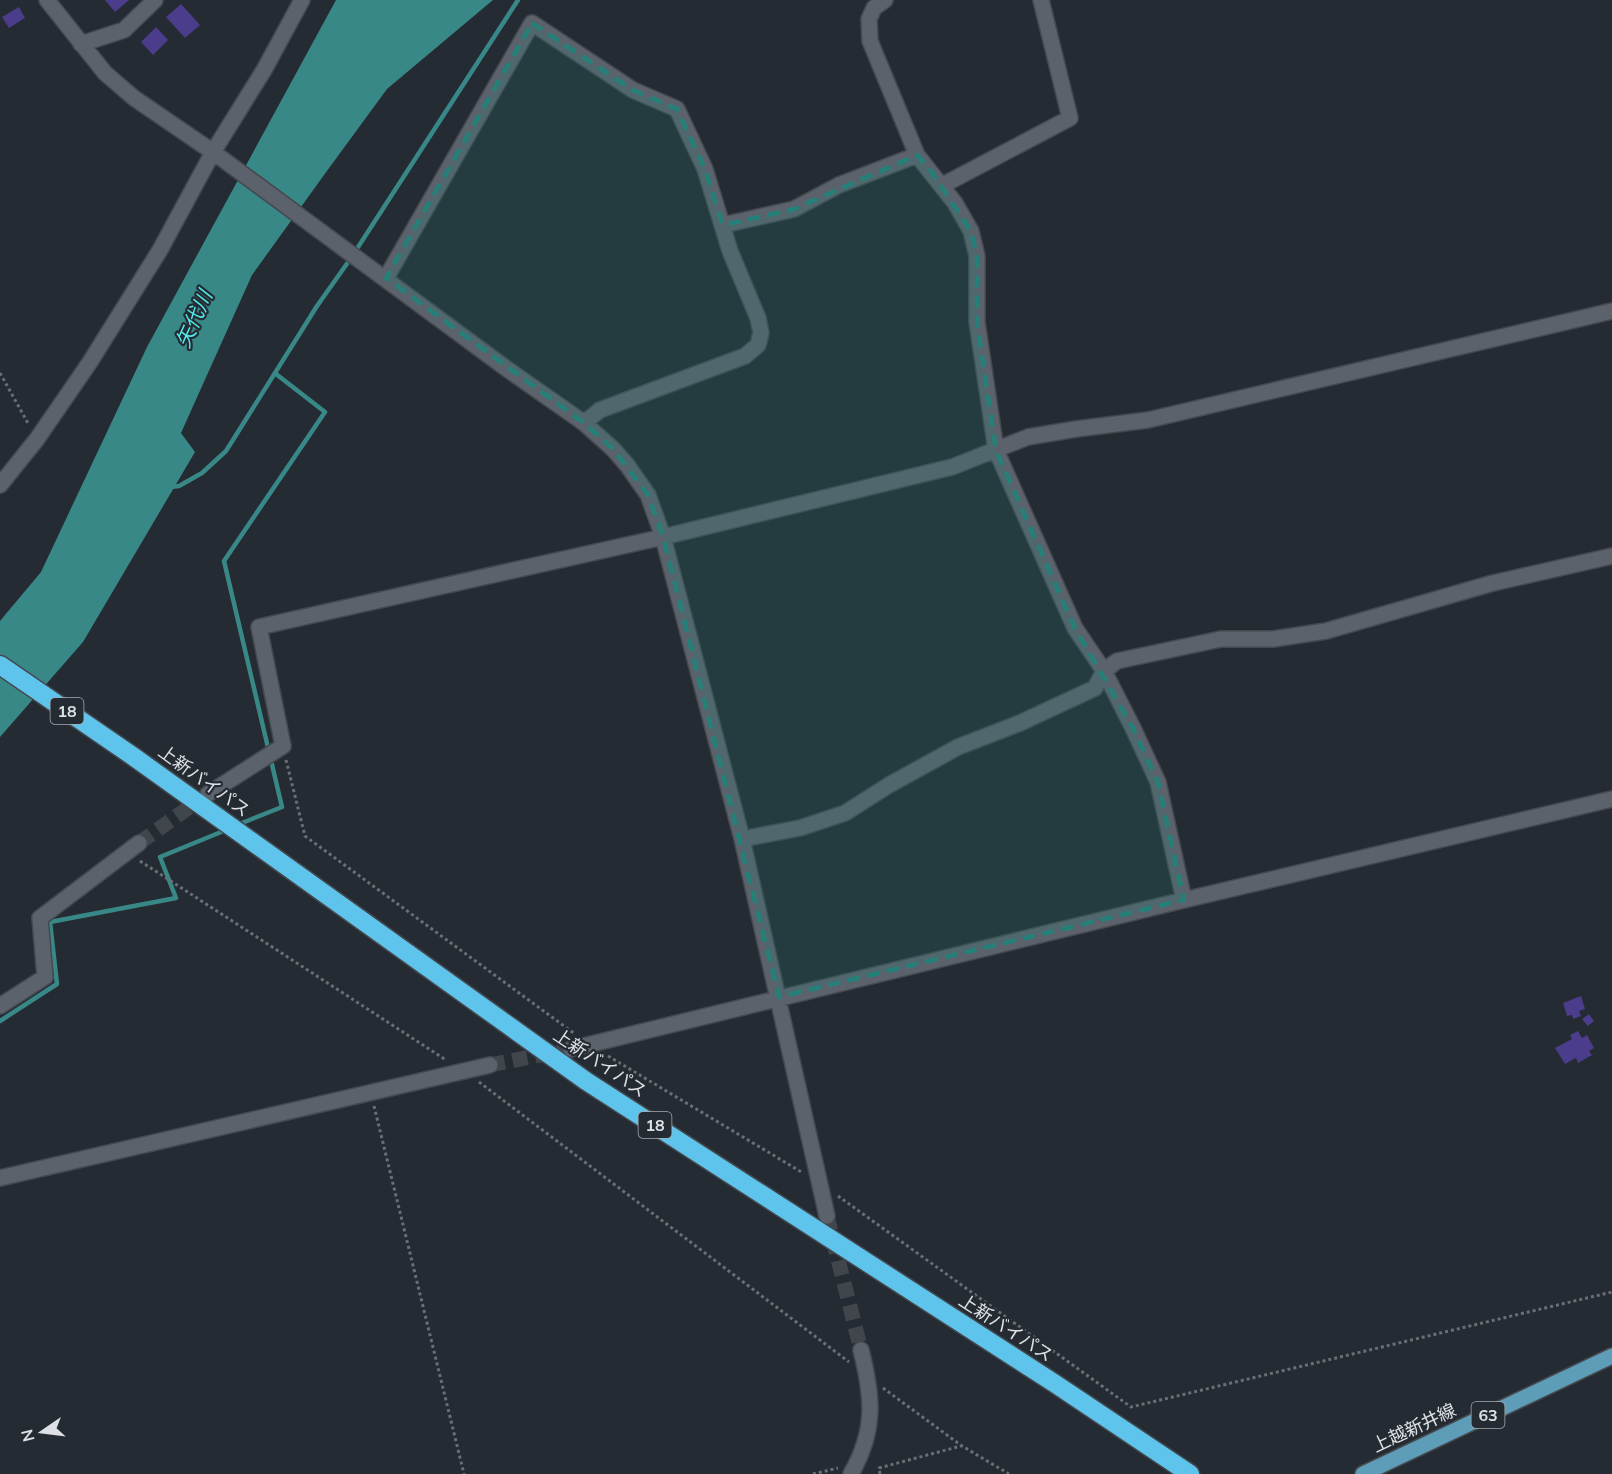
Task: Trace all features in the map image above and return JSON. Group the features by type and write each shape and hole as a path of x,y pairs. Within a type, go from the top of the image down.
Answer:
{"highway":[{"name":"上新バイパス","path":"0,665 134,757 586,1081 1054,1383 1190,1474"}],"main road":[{"name":"上越新井線","path":"1363,1474 1611,1359"}],"street":[{"path":"47,0 105,73 134,98 217,155 507,369 584,423 613,449 648,495 663,537 742,839 827,1216"},
{"path":"81,44 124,30 155,0"},
{"path":"0,485 37,439 90,362 217,155 303,0"},
{"path":"885,0 873,8 869,19 870,41 917,155 943,185 971,231 977,256 977,322 996,450 1033,538 1075,628 1104,671 1158,782 1184,900"},
{"path":"943,185 1070,118 1041,0"},
{"path":"381,274 532,23 633,90 677,109 705,169 730,251 758,318 761,333 758,345 745,356 600,410 584,423"},
{"path":"723,225 794,209 839,185 917,155"},
{"path":"208,794 283,746 259,627 663,537 952,467 1028,437 1148,420 1612,311"},
{"path":"742,839 800,828 845,813 889,785 958,747 1020,723 1095,688 1104,671 1117,661 1221,639 1273,639 1326,632 1493,583 1612,556"},
{"path":"571,1049 1612,799"},
{"path":"0,1006 45,977 40,918 139,843"},
{"path":"0,1178 490,1065"},
{"path":"854,1469 869,1429 867,1375 861,1350"}],"path":[{"path":"0,373 37,439"},
{"path":"283,746 305,836 589,1045 819,1183 1131,1407 1612,1292"},
{"path":"126,852 465,1072 962,1446 1010,1474"},
{"path":"371,1094 464,1474"},
{"path":"880,1474 879,1468 962,1446"},
{"path":"813,1474 854,1469"}],"highlighted area":[{"path":"532,23 633,90 677,109 705,169 723,225 794,209 917,155 929,168 971,231 977,256 977,322 996,450 1075,628 1133,728 1158,782 1184,900 779,997 663,537 648,495 613,449 584,423 386,278"}],"water":[{"name":"矢代川","path":"336,0 493,0 387,89 252,275 181,433 195,452 83,642 0,737 0,621 41,572 147,347"}],"building":[{"path":"105,0 129,0 115,12"},
{"path":"181,4 200,25 185,38 166,17"},
{"path":"19,7 25,18 9,28 2,17"},
{"path":"156,27 168,40 153,55 141,42"},
{"path":"1581,996 1585,1009 1579,1011 1581,1016 1573,1019 1572,1015 1567,1016 1563,1003"},
{"path":"1589,1014 1594,1021 1588,1026 1582,1019"},
{"path":"1578,1031 1582,1038 1587,1035 1594,1048 1589,1051 1592,1055 1578,1063 1576,1058 1565,1064 1555,1048 1572,1039 1570,1035"}],"waterway":[{"path":"170,487 179,486 202,473 226,451 317,306 351,258 518,0"},
{"path":"237,825 282,807 224,561 325,412 276,374"},
{"path":"0,1021 57,984 50,922 176,898 160,857 226,830"}],"tunnel":[{"path":"139,843 205,796"},
{"path":"490,1065 571,1049"},
{"path":"827,1216 861,1350"}]}
